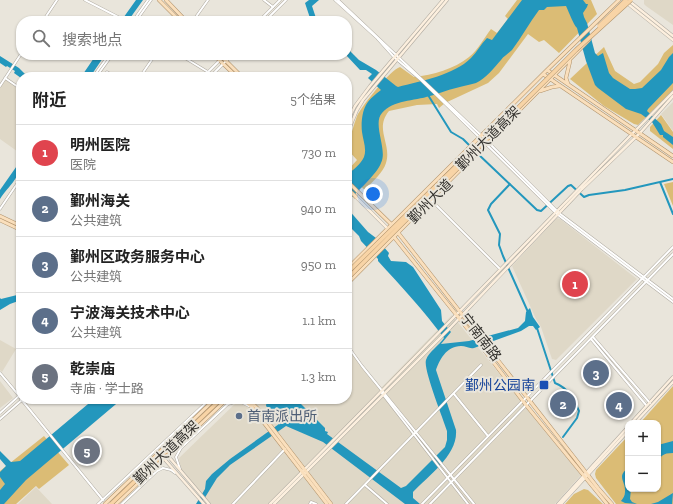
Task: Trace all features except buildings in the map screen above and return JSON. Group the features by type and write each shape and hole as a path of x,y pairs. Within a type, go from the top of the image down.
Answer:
{"highway":[{"name":"鄞州大道高架","path":"352,268 629,1"},
{"name":"鄞州大道高架","path":"352,274 576,50 629,1"},
{"name":"鄞州大道高架","path":"107,504 211,404"},
{"name":"鄞州大道高架","path":"107,504 215,404"}],"main road":[{"path":"159,0 175,16"},
{"path":"166,0 181,16"},
{"path":"397,57 443,0"},
{"path":"352,112 370,86 447,0"},
{"name":"鄞州大道","path":"352,265 480,136 619,0"},
{"path":"622,0 629,1 673,36"},
{"path":"629,1 673,40"},
{"name":"鄞州大道","path":"352,279 629,1"},
{"path":"568,84 566,78 571,59"},
{"path":"224,60 233,72"},
{"path":"225,63 236,72"},
{"path":"547,70 673,156"},
{"path":"352,122 363,100 383,72"},
{"path":"543,74 673,162"},
{"path":"538,92 560,86"},
{"path":"638,132 652,113 673,92"},
{"path":"382,392 459,319 576,193 648,123 673,96"},
{"name":"宁南南路","path":"352,186 392,225 531,400 607,502"},
{"name":"宁南南路","path":"352,193 394,237 475,338 526,405 586,475 595,490 607,502"},
{"path":"274,504 509,259 557,213"},
{"path":"0,216 16,224"},
{"path":"0,220 16,228"},
{"path":"634,420 673,377"},
{"path":"638,420 673,382"},
{"path":"107,504 211,404"},
{"path":"116,504 222,404"},
{"path":"249,404 332,504"},
{"path":"253,404 327,504"},
{"path":"559,504 567,498 625,430"},
{"path":"559,504 625,434"},
{"path":"163,450 208,504"},
{"path":"159,453 204,504"},
{"path":"270,504 304,472"},
{"path":"607,502 612,504"}],"street":[{"path":"46,16 57,0"},
{"path":"85,0 116,16"},
{"path":"137,16 148,0"},
{"path":"140,16 151,0"},
{"path":"197,16 208,0"},
{"path":"264,0 273,7"},
{"path":"264,16 280,0"},
{"path":"271,16 286,0"},
{"path":"335,0 480,136 551,208 673,302"},
{"path":"338,0 480,136"},
{"path":"0,86 17,60"},
{"path":"97,72 105,60"},
{"path":"100,72 108,60"},
{"path":"143,72 152,60"},
{"path":"188,60 208,72 219,60"},
{"path":"215,72 228,60"},
{"path":"6,78 16,85"},
{"path":"487,144 557,213"},
{"path":"0,209 16,185"},
{"path":"431,200 500,269"},
{"path":"422,503 673,247"},
{"path":"430,504 673,254"},
{"path":"647,281 673,298"},
{"path":"593,337 650,403"},
{"path":"591,339 646,405"},
{"path":"352,352 467,504"},
{"path":"346,504 481,365"},
{"path":"0,373 16,392"},
{"path":"382,392 474,504"},
{"path":"454,393 488,436"},
{"path":"0,413 16,402"},
{"path":"0,419 16,403"},
{"path":"26,404 107,504"},
{"path":"98,504 205,404"},
{"path":"180,470 176,457 181,448 228,404"},
{"path":"246,404 251,406"},
{"path":"233,504 285,449"},
{"path":"122,504 157,471 163,468 171,470 178,475"},
{"path":"365,485 387,504"},
{"path":"310,504 311,502 316,504"}],"shaded area":[{"path":"517,0 591,0 597,14 559,53 544,40 539,42 528,34 499,73 488,83 445,103 439,108 437,104 417,105 389,111 383,124 387,149 386,163 377,177 365,190 352,179 352,166 357,160 352,154 353,128 360,111 383,81 400,67 414,77 436,73 457,65 475,51 491,29 497,33 508,19 505,16"},
{"path":"644,0 673,0 673,25 646,6 644,4"},
{"path":"673,45 673,90 638,125 604,106 570,79 604,47 615,71 634,84 640,82 658,64 664,53"},
{"path":"6,79 16,87 16,150 0,139 0,88"},
{"path":"673,102 673,131 661,114"},
{"path":"661,115 673,132 673,149 650,131 650,127"},
{"path":"673,182 673,206 664,184"},
{"path":"557,218 637,279 556,360 552,359 541,327 512,266"},
{"path":"452,315 581,475 555,504 211,504 181,469 179,458 235,404 352,404 352,353 380,389"},
{"path":"0,340 16,349 2,372 0,370"},
{"path":"0,381 13,398 0,408"},
{"path":"673,386 673,504 616,504 596,478 596,470 625,439 625,492 661,492 661,420 643,420"},
{"path":"44,436 69,465 39,489 36,486 16,504 0,504 0,471"},
{"path":"36,487 52,504 18,504"},
{"path":"584,489 588,490 603,504 565,504 574,494"}],"water":[{"path":"136,0 143,0 132,16 125,16"},
{"path":"309,0 319,0 312,6 315,16 309,16 305,3"},
{"path":"522,0 583,0 586,4 588,4 583,13 595,53 598,56 603,53 609,73 613,78 630,89 642,88 661,70 673,53 673,83 647,111 661,124 664,131 673,137 673,145 663,137 663,135 660,135 652,122 641,114 626,109 595,85 586,61 577,28 566,6 547,7 544,10 539,10 512,50 503,57 490,73 480,81 424,98 398,103 382,113 379,118 379,130 383,158 379,167 371,178 352,197 352,171 361,162 365,154 362,118 369,100 381,90 368,78 372,74 366,70 360,70 351,60 352,60 352,53 359,60 376,70 398,87 427,80 456,69 471,58 487,38 492,40"},
{"path":"0,56 23,72 16,72 16,74 14,73 15,71 0,63"},
{"path":"93,60 102,60 93,72 84,72"},
{"path":"16,167 16,178 0,199 0,190"},
{"path":"352,214 389,253 388,256 391,261 406,262 413,267 441,310 442,321 451,332 441,344 469,341 518,328 525,321 526,312 530,308 533,317 540,327 536,330 533,326 529,326 521,331 474,348 463,346 451,348 441,358 436,370 456,430 455,439 452,448 441,464 413,492 413,498 420,504 405,504 323,442 286,426 230,465 217,478 201,504 196,504 205,489 206,481 212,474 230,459 279,424 281,421 266,406 266,404 301,404 325,428 325,431 328,432 327,434 401,488 406,486 445,447 447,431 430,383 426,365 427,357 444,338 404,289 361,241 359,236 352,229"},
{"path":"16,295 16,302 0,310 0,298"},
{"path":"88,404 116,404 26,480 4,504 0,504 0,490 5,484 0,477 0,472 6,466 0,459 0,451 11,462 20,461"},
{"path":"673,441 673,453 661,457 661,444"},
{"path":"625,470 625,488 622,479"},
{"path":"625,492 631,492 630,499 632,502 637,504 625,503 621,501"},
{"path":"673,493 672,504 651,504 658,502"}],"waterway":[{"path":"428,95 451,132 463,139 470,146"},
{"path":"477,153 537,210 541,211 568,186 571,185 584,197 625,190 673,179"},
{"path":"660,182 673,214"},
{"path":"510,184 491,204 488,210 500,234 499,245 503,256 528,312"},
{"path":"537,328 555,383 560,385 570,394 579,411 577,418 563,437"}],"place":[{"name":"明州医院","path":"575,284"},
{"name":"鄞州区政务服务中心","path":"596,373"},
{"name":"鄞州公园南","path":"544,385"},
{"name":"鄞州海关","path":"563,404"},
{"name":"宁波海关技术中心","path":"619,405"},
{"name":"首南派出所","path":"239,416"},
{"name":"乾崇庙","path":"87,451"}]}
